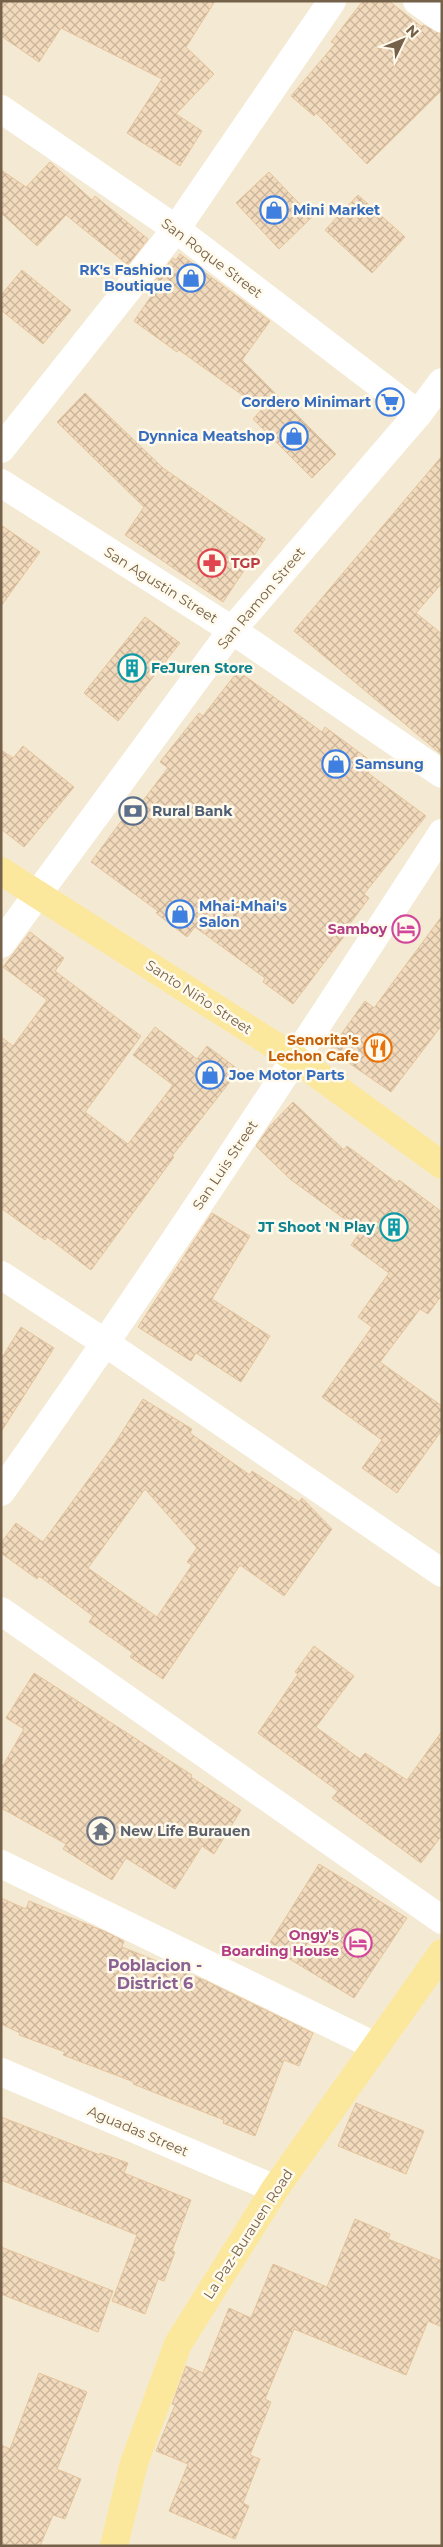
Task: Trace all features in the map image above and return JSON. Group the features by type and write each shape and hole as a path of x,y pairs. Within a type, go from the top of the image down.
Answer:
{"main road":[{"name":"Santo Niño Street","path":"1,871 296,1059 442,1165"},
{"name":"La Paz-Burauen Road","path":"114,2546 134,2463 178,2344 275,2190 442,1953"}],"street":[{"path":"1,449 176,229 332,1"},
{"path":"417,1 442,19"},
{"name":"San Roque Street","path":"1,109 176,229 418,414"},
{"name":"San Ramon Street","path":"1,944 232,630 418,414 442,382"},
{"name":"San Agustin Street","path":"1,483 232,630 442,774"},
{"name":"San Luis Street","path":"1,1492 107,1344 296,1059 442,832"},
{"path":"1,1274 107,1344 442,1573"},
{"path":"1,1611 442,1920"},
{"path":"1,1864 375,2046"},
{"name":"Aguadas Street","path":"1,2072 275,2190"}],"shaded area":[{"path":"1,1 442,1 442,2546 1,2546"}],"building":[{"path":"1,1 215,1 186,47 214,74 176,114 202,131 180,166 127,133 162,79 61,28 39,62 1,36"},
{"path":"363,1 389,1 422,27 423,25 442,34 442,90 367,164 316,113 314,116 291,96 335,44 331,42"},
{"path":"50,162 92,200 95,196 148,239 128,265 66,215 37,246 1,213 1,170 26,187"},
{"name":"Mini Market","path":"269,172 312,217 279,249 236,203"},
{"path":"358,195 405,237 372,273 325,230"},
{"path":"180,254 270,321 242,360 336,454 312,478 253,419 262,409 179,350 177,352 134,321 157,288 152,284 173,258 176,260"},
{"path":"22,270 71,310 43,344 1,310 1,295"},
{"path":"85,393 163,468 265,539 223,602 125,535 144,507 57,422"},
{"path":"442,456 442,583 416,613 442,634 442,755 294,631"},
{"path":"1,525 40,552 1,606"},
{"name":"FeJuren Store","path":"145,617 180,643 118,721 84,693"},
{"path":"238,671 322,732 325,727 375,764 368,773 426,816 364,894 369,898 343,933 345,935 293,1004 263,982 265,978 195,927 187,937 156,913 158,911 91,862 131,808 135,811 168,768 160,762 199,713 203,716"},
{"path":"23,746 74,787 24,847 1,829 1,750 13,758"},
{"path":"442,916 442,1025 391,1092 330,1050 365,1001 374,1008"},
{"path":"30,932 64,958 55,971 141,1036 85,1112 128,1144 173,1085 133,1055 155,1027 197,1059 207,1046 239,1070 172,1156 174,1157 91,1270 47,1237 45,1240 1,1208 1,1037 13,1046 47,1000 3,967"},
{"path":"293,1102 344,1150 347,1146 397,1183 399,1180 442,1212 442,1295 428,1314 420,1309 380,1362 442,1406 442,1430 397,1493 362,1468 382,1440 322,1397 372,1327 358,1317 389,1273 351,1245 361,1231 290,1179 256,1146 270,1126"},
{"path":"212,1213 250,1236 212,1299 270,1336 241,1382 196,1353 191,1361 138,1327"},
{"path":"21,1327 54,1348 1,1432 1,1359"},
{"path":"143,1399 192,1429 190,1433 250,1475 252,1471 299,1502 302,1498 332,1529 284,1596 240,1565 163,1679 130,1657 133,1653 89,1622 93,1616 39,1576 37,1579 1,1553 1,1543 16,1523 43,1542 115,1443","holes":["145,1489 197,1548 187,1562 192,1565 157,1617 88,1568"]},
{"path":"314,1646 354,1676 316,1727 360,1759 365,1753 407,1780 442,1731 442,1835 421,1863 332,1798 338,1791 258,1733 298,1674 295,1672"},
{"path":"34,1673 192,1775 191,1777 241,1810 214,1854 202,1846 175,1889 126,1858 112,1880 63,1849 66,1844 1,1808 1,1769 24,1729 6,1718"},
{"path":"319,1864 407,1918 354,1998 268,1946"},
{"path":"1,1898 26,1909 29,1901 104,1931 124,1941 122,1947 206,1981 313,2033 299,2066 284,2060 255,2136 223,2123 224,2120 133,2084 134,2082 63,2055 65,2052 19,2035 20,2033 1,2024"},
{"path":"356,2103 424,2131 406,2174 338,2146"},
{"path":"1,2117 100,2155 100,2153 128,2163 124,2173 191,2200 172,2251 175,2252 164,2281 158,2279 145,2314 112,2301 137,2235 1,2180"},
{"path":"355,2219 390,2234 388,2239 442,2261 442,2327 428,2321 406,2375 294,2329 265,2399 271,2402 250,2455 260,2459 243,2503 249,2506 235,2539 169,2511 188,2464 156,2451 175,2405 172,2404 186,2366 203,2373 229,2308 251,2318 273,2264 327,2287"},
{"path":"1,2247 113,2291 98,2332 1,2294"},
{"path":"39,2373 87,2392 57,2469 81,2479 65,2519 53,2515 40,2546 1,2546 1,2445 10,2449"}],"place":[{"name":"Mini Market","path":"274,210"},
{"name":"RK's Fashion Boutique","path":"191,278"},
{"name":"Cordero Minimart","path":"390,402"},
{"name":"Dynnica Meatshop","path":"294,436"},
{"name":"TGP","path":"212,563"},
{"name":"FeJuren Store","path":"132,668"},
{"name":"Samsung","path":"336,764"},
{"name":"Rural Bank","path":"133,811"},
{"name":"Mhai-Mhai's Salon","path":"180,914"},
{"name":"Samboy","path":"406,929"},
{"name":"Senorita's Lechon Cafe","path":"378,1048"},
{"name":"Joe Motor Parts","path":"210,1075"},
{"name":"JT Shoot 'N Play","path":"394,1227"},
{"name":"New Life Burauen","path":"101,1831"},
{"name":"Ongy's Boarding House","path":"358,1943"}],"district":[{"name":"Poblacion - District 6","path":"155,1974"}]}
